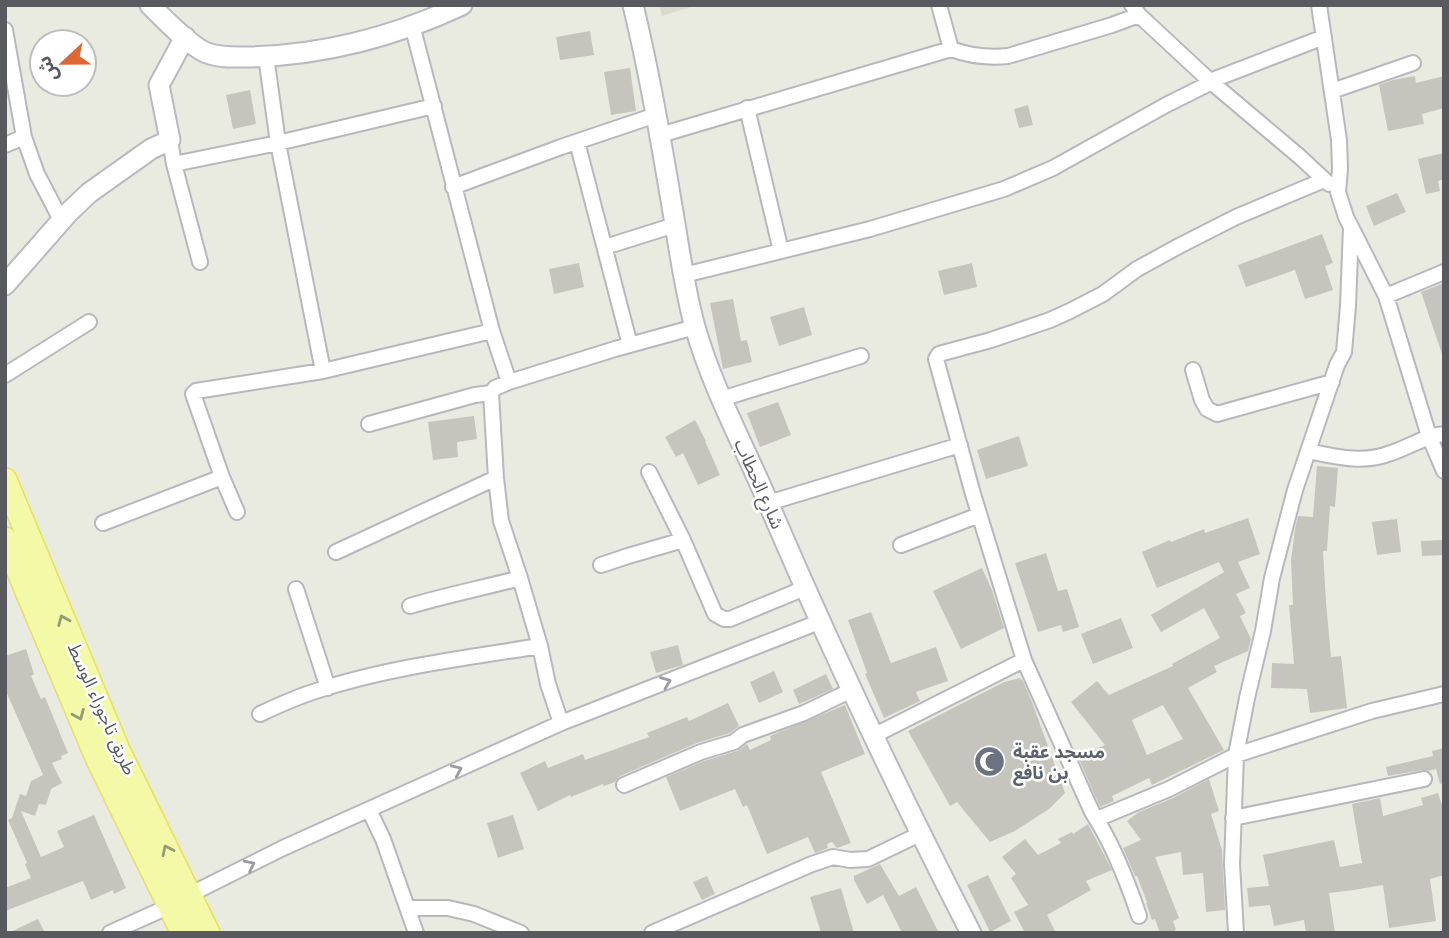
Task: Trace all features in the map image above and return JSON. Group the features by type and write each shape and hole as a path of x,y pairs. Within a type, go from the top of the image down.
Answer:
{"main road":[{"name":"طريق تاجوراء الوسط","path":"5,480 179,900 208,933"},
{"path":"5,539 98,760 179,900 183,933"}],"street":[{"path":"150,5 206,53 227,57 306,53 365,40 462,5"},
{"name":"شارع الحطاب","path":"633,5 695,327 721,399 819,622 920,834 971,933"},
{"path":"939,5 951,49"},
{"path":"1319,5 1339,141 1338,192 1351,227 1386,296 1437,435 1444,471"},
{"path":"453,187 577,142 747,108 951,49 995,58 1008,56 1101,29 1135,10 1210,81 1338,192"},
{"path":"412,25 492,331 509,382"},
{"path":"5,30 24,137 37,174 61,220"},
{"path":"185,37 159,85 174,164 200,262"},
{"path":"684,275 870,229 1004,189 1064,162 1210,81 1324,37"},
{"path":"266,56 278,144 323,371"},
{"path":"1332,92 1413,63"},
{"path":"174,164 278,144 434,106"},
{"path":"747,108 781,251"},
{"path":"5,145 24,137"},
{"path":"5,285 61,220 89,193 150,149 170,140"},
{"path":"577,142 631,345"},
{"path":"1139,916 1127,879 1106,833 1092,812 1024,660 979,515 936,359 939,354 991,340 1060,316 1103,294 1138,269 1190,240 1236,217 1324,180"},
{"path":"605,247 676,225"},
{"path":"1236,933 1232,864 1237,755 1272,578 1295,490 1337,365 1344,352 1351,227"},
{"path":"1386,296 1444,272"},
{"path":"5,375 89,322"},
{"path":"369,424 491,393 495,388 509,382 695,327"},
{"path":"237,512 193,392 323,371 492,331"},
{"path":"721,399 861,356"},
{"path":"1193,370 1202,400 1207,409 1217,414 1332,382"},
{"path":"491,393 500,521 520,578 561,723"},
{"path":"1308,451 1365,460 1392,453 1437,435"},
{"path":"768,503 960,445"},
{"path":"649,472 683,540 715,614 724,620 730,619 805,588"},
{"path":"103,523 222,477"},
{"path":"336,552 496,478"},
{"path":"901,545 979,515"},
{"path":"601,565 683,540"},
{"path":"410,606 520,578"},
{"path":"296,589 328,688"},
{"path":"110,933 284,848 561,723 819,622"},
{"path":"260,714 328,688 413,667 540,646"},
{"path":"873,736 1024,660"},
{"path":"624,785 804,713 852,690"},
{"path":"1097,819 1169,789 1237,755 1372,711 1444,694"},
{"path":"1233,818 1424,779"},
{"path":"369,810 383,839 416,933"},
{"path":"652,933 812,863 833,857 867,859 920,834"},
{"path":"408,908 448,908 474,914 521,933"}],"shaded area":[{"path":"659,5 697,5 662,16"}],"building":[{"path":"590,31 594,55 560,60 556,37"},
{"path":"630,68 636,111 611,115 604,72"},
{"path":"1415,76 1416,83 1444,76 1444,108 1422,114 1424,124 1388,131 1379,85"},
{"path":"250,90 256,124 233,129 226,95"},
{"path":"1028,105 1033,125 1019,128 1014,109"},
{"path":"1444,153 1444,179 1438,181 1440,191 1426,194 1418,159"},
{"path":"1397,193 1406,212 1374,226 1366,206"},
{"path":"1322,234 1333,263 1325,266 1333,290 1305,299 1295,270 1246,287 1238,265"},
{"path":"579,263 584,287 554,294 549,269"},
{"path":"972,263 977,287 944,295 938,271"},
{"path":"1444,283 1444,354 1442,354 1421,292"},
{"path":"733,299 741,341 747,340 752,362 723,369 710,303"},
{"path":"804,307 812,335 779,346 770,317"},
{"path":"778,402 791,435 760,447 747,413"},
{"path":"474,416 477,439 457,442 458,457 433,460 428,422"},
{"path":"695,420 720,475 698,485 683,453 676,457 665,437"},
{"path":"1019,436 1028,466 986,479 977,450"},
{"path":"1317,466 1338,468 1335,507 1330,506 1327,551 1323,551 1331,657 1341,656 1347,708 1310,713 1307,689 1271,688 1272,663 1294,664 1289,605 1293,605 1291,560 1298,516 1313,517"},
{"path":"1248,518 1260,554 1238,562 1250,588 1236,594 1246,613 1240,616 1251,639 1248,651 1214,666 1217,672 1188,688 1224,750 1152,785 1149,778 1112,796 1114,801 1100,807 1078,757 1105,745 1071,702 1097,681 1109,695 1173,666 1172,664 1220,638 1204,608 1161,632 1151,615 1224,572 1219,562 1157,588 1142,552 1204,529 1205,533","holes":["1163,705 1183,739 1147,755 1132,720"]},
{"path":"1397,519 1401,552 1377,555 1372,522"},
{"path":"1444,540 1444,555 1422,556 1421,541"},
{"path":"1046,553 1058,591 1067,589 1079,627 1063,632 1061,625 1038,632 1015,563"},
{"path":"982,568 1004,628 961,649 933,591"},
{"path":"871,612 891,663 936,647 948,681 916,692 920,701 884,718 865,674 867,673 848,620"},
{"path":"1121,618 1133,648 1093,664 1081,634"},
{"path":"678,645 683,665 656,673 650,652"},
{"path":"26,649 34,674 31,676 41,699 45,697 68,753 52,763 62,783 51,789 46,805 39,804 35,816 21,811 41,857 64,847 57,831 94,815 126,888 114,894 113,890 91,900 83,881 5,911 5,888 31,878 8,820 12,818 20,794 26,796 31,781 43,775 5,689 5,656"},
{"path":"774,671 783,692 759,703 750,682"},
{"path":"826,674 833,689 799,704 793,690"},
{"name":"مسجد عقبة بن نافع","path":"1020,678 1032,702 1065,793 1049,809 1015,831 990,842 957,802 950,806 908,731 1004,682"},
{"path":"728,703 739,726 730,733 697,743 620,776 615,782 571,797 570,795 538,811 520,773 545,761 548,768 583,754 585,760 649,737 647,733 687,717 689,721"},
{"path":"845,705 865,754 821,772 851,843 837,848 832,842 827,844 828,848 815,853 808,837 767,854 747,805 743,807 735,789 680,811 666,777 737,751 747,744 750,750 771,740 770,736"},
{"path":"1444,748 1444,783 1440,784 1436,769 1388,776 1386,767 1433,756 1432,751"},
{"path":"1209,779 1219,811 1211,814 1222,850 1225,910 1206,912 1203,873 1183,875 1181,852 1155,857 1179,918 1173,921 1176,930 1160,933 1155,919 1152,920 1137,876 1123,848 1141,840 1127,821 1139,812"},
{"path":"1438,793 1444,811 1444,875 1430,879 1436,921 1389,928 1383,885 1329,893 1335,933 1306,933 1304,920 1274,926 1270,905 1249,907 1247,888 1269,886 1263,855 1334,840 1340,867 1362,863 1352,804 1380,798 1383,816 1423,805 1421,798"},
{"path":"513,815 524,849 498,858 487,823"},
{"path":"1088,824 1112,870 1086,881 1091,890 1047,915 1056,933 1025,933 1014,912 1028,905 1011,878 1016,874 1002,857 1025,839 1038,855 1061,843 1058,839 1072,832 1073,834"},
{"path":"880,864 899,896 916,887 939,933 902,933 883,895 867,904 854,876"},
{"path":"988,875 1011,921 990,932 967,885"},
{"path":"707,876 715,894 702,900 693,882"},
{"path":"841,888 854,933 821,933 810,897"},
{"path":"38,919 45,933 8,933"}],"place":[{"name":"مسجد عقبة بن نافع","path":"990,762"}]}
